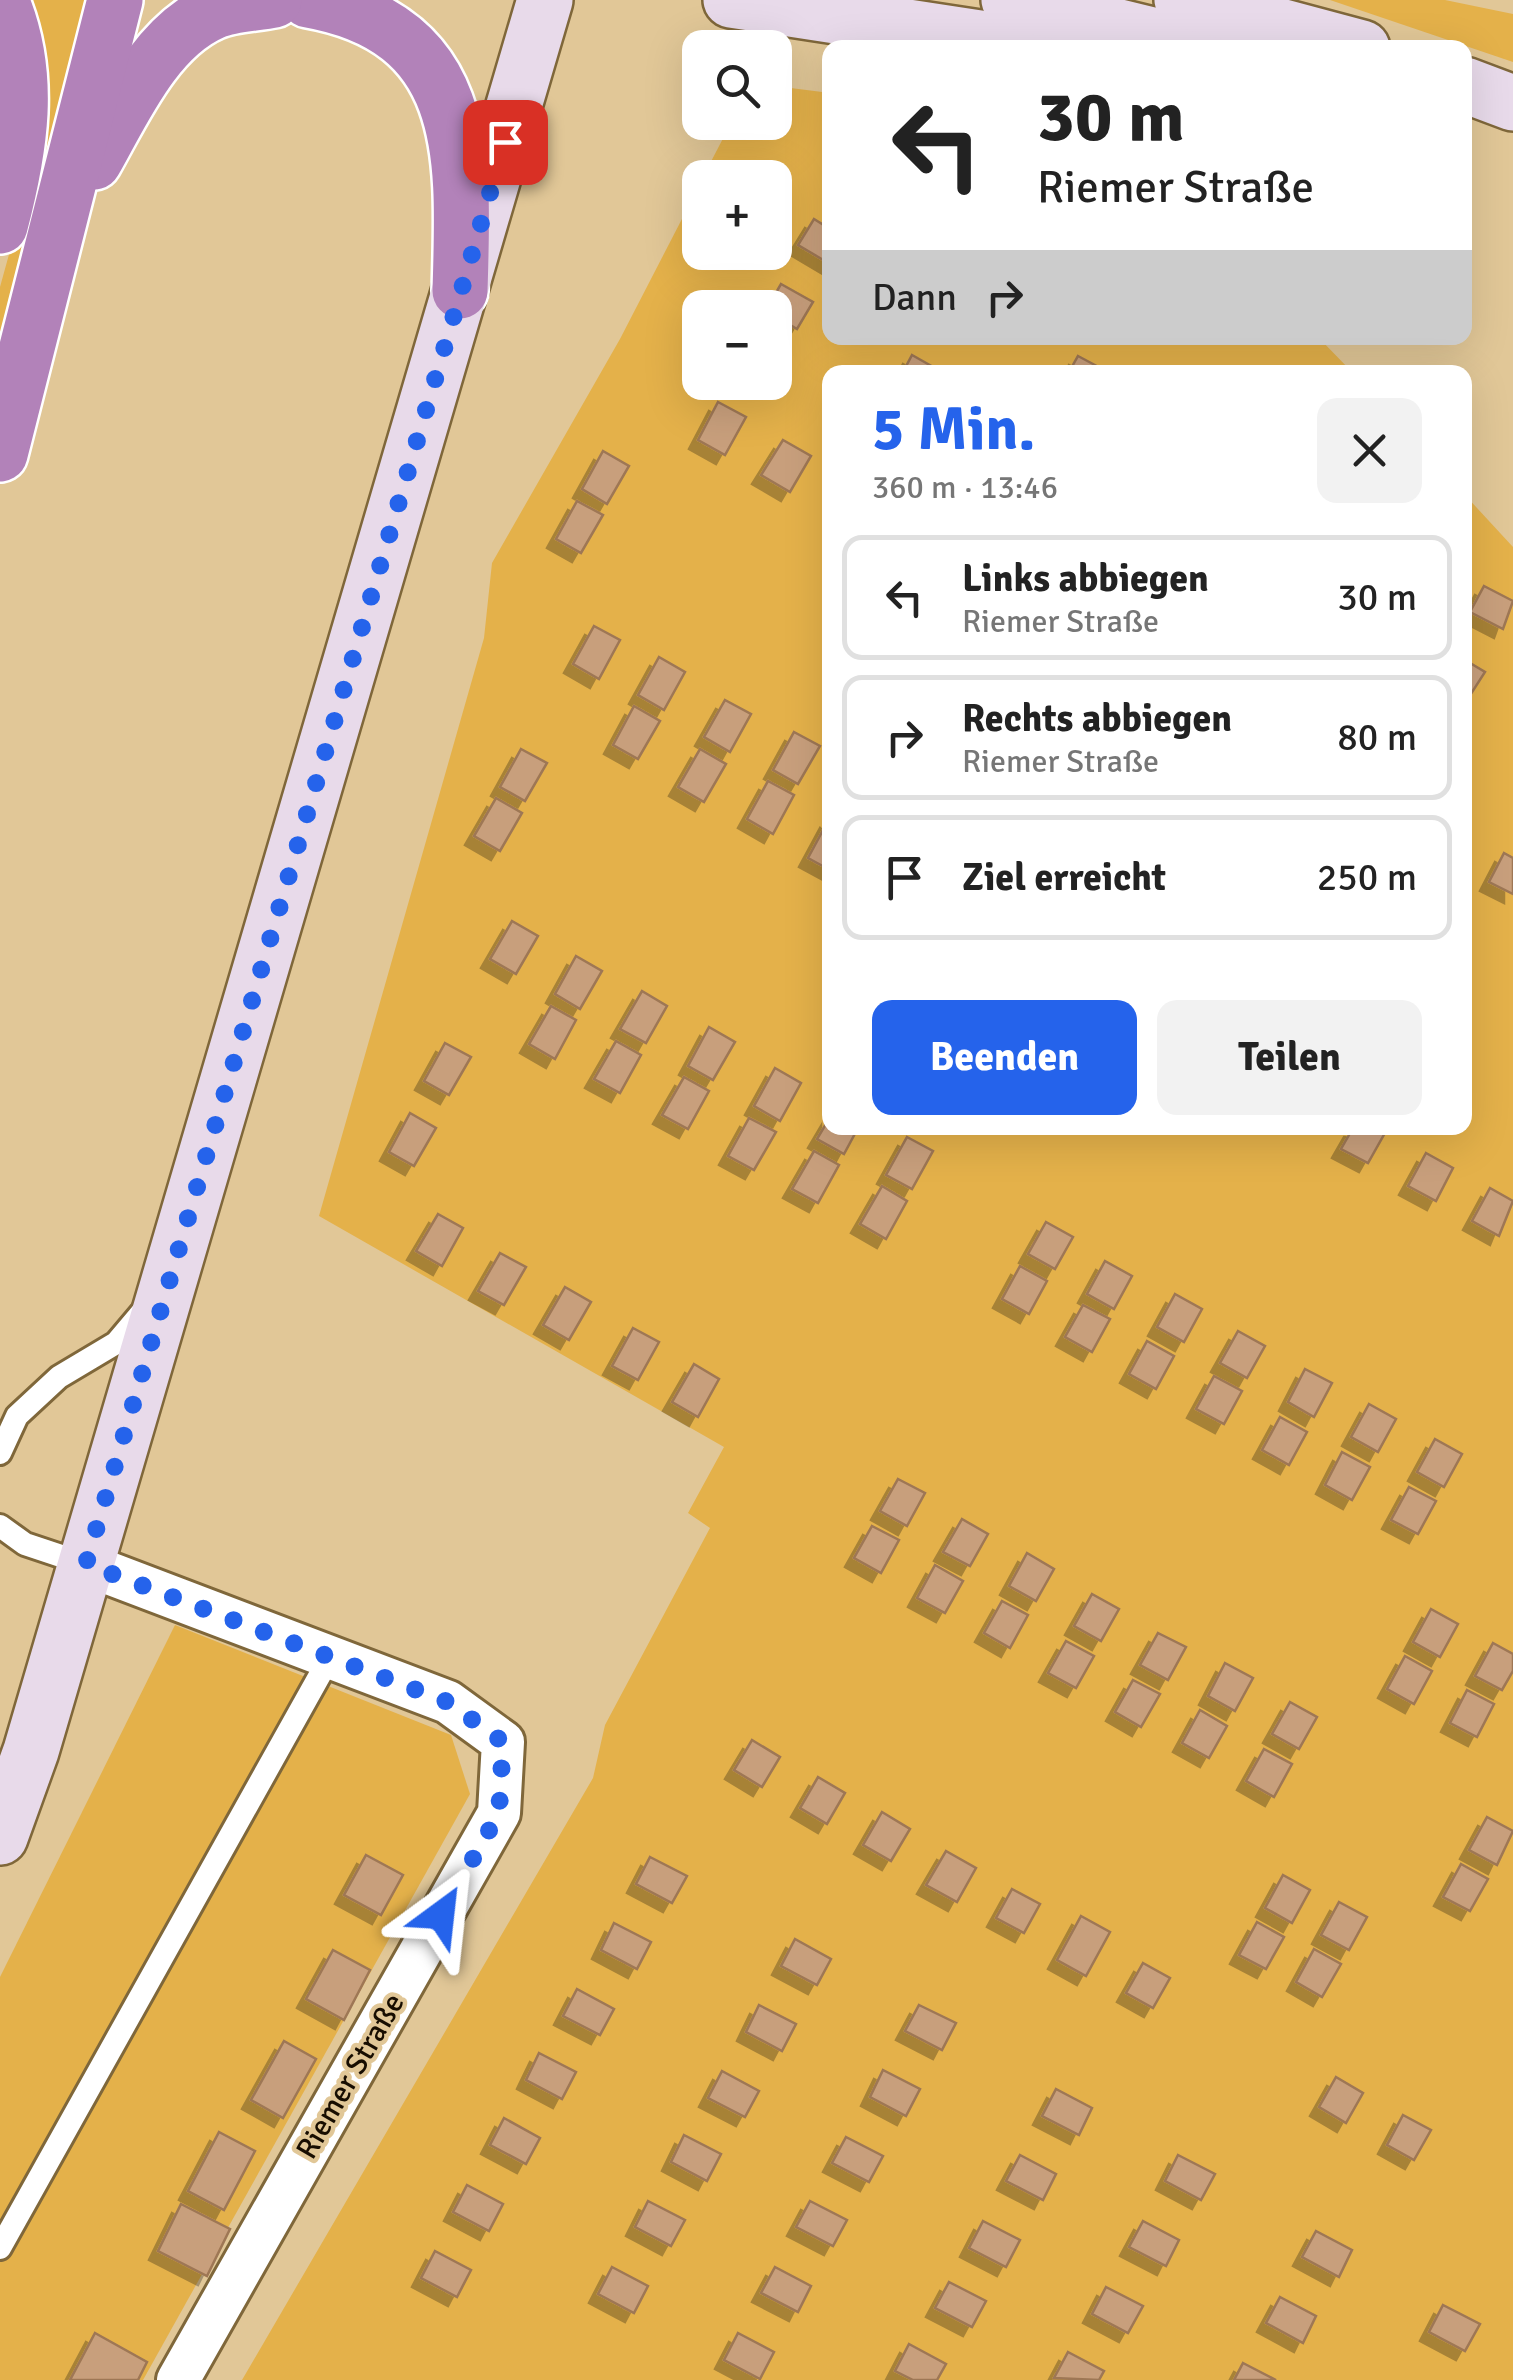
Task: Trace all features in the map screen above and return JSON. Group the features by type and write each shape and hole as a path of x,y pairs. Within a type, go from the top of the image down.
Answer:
{"highway":[{"path":"0,226 22,100 21,65 1,0"},
{"path":"0,454 116,0"},
{"path":"58,226 132,93 170,44 213,12 274,0"},
{"path":"308,0 356,13 403,40 444,88 459,144 463,187 460,290"}],"street":[{"path":"0,1837 31,1751 545,0"},
{"path":"731,0 993,40"},
{"path":"1009,0 1172,40"},
{"path":"1182,0 1332,40"},
{"name":"Riemer Straße","path":"86,1564 448,1702 503,1742 499,1813 178,2380"}],"lane":[{"path":"0,1453 17,1416 58,1377 116,1343 168,1282"},
{"path":"0,1526 25,1544 86,1564"},
{"path":"0,2248 330,1657"}],"shaded area":[{"path":"23,0 90,0 0,334 0,287 37,153"},
{"path":"1330,0 1445,0 1513,14 1513,62 1472,48 1472,40 1448,40"},
{"path":"792,88 822,92 822,345 1326,345 1345,365 822,365 822,1135 1472,1135 1472,503 1513,547 1513,2380 242,2380 593,1778 605,1725 710,1528 688,1513 724,1447 319,1216 484,638 492,563 620,339 682,219 682,270 792,270 792,160 712,160 722,140 792,140"},
{"path":"175,1625 451,1735 470,1794 143,2380 0,2380 0,1977"}],"building":[{"path":"814,219 822,224 822,259 798,245"},
{"path":"792,290 813,302 797,329 792,326"},
{"path":"912,355 930,365 907,365"},
{"path":"1078,356 1095,365 1073,365"},
{"path":"718,402 746,417 725,455 698,440"},
{"path":"783,440 811,456 790,492 761,475"},
{"path":"603,451 629,466 607,504 582,489"},
{"path":"577,501 603,515 581,553 556,539"},
{"path":"1484,586 1513,601 1503,629 1472,613"},
{"path":"594,626 620,640 599,679 573,664"},
{"path":"659,657 685,672 664,710 638,695"},
{"path":"1472,664 1485,672 1472,692"},
{"path":"725,700 751,714 730,752 704,737"},
{"path":"634,706 660,721 638,759 613,745"},
{"path":"794,732 820,746 798,784 773,770"},
{"path":"521,749 547,763 525,801 500,787"},
{"path":"700,749 726,764 704,802 678,787"},
{"path":"768,781 794,795 773,834 747,819"},
{"path":"496,798 522,813 500,851 474,836"},
{"path":"822,832 822,866 808,858"},
{"path":"1504,853 1513,858 1513,894 1489,882"},
{"path":"512,921 538,936 516,974 490,959"},
{"path":"576,956 602,971 580,1009 555,994"},
{"path":"642,991 667,1006 646,1043 620,1029"},
{"path":"551,1006 576,1020 555,1059 529,1044"},
{"path":"709,1027 735,1042 713,1080 688,1066"},
{"path":"616,1041 641,1055 620,1093 594,1079"},
{"path":"445,1043 471,1057 449,1095 424,1081"},
{"path":"775,1068 801,1083 780,1121 754,1106"},
{"path":"684,1077 709,1091 688,1129 662,1115"},
{"path":"410,1113 436,1128 414,1166 389,1152"},
{"path":"749,1118 776,1132 754,1170 728,1156"},
{"path":"822,1131 822,1135 854,1135 844,1154 817,1139"},
{"path":"1349,1135 1384,1135 1368,1163 1341,1149"},
{"path":"907,1137 933,1151 912,1189 886,1175"},
{"path":"814,1151 839,1165 818,1203 792,1189"},
{"path":"1426,1153 1453,1168 1436,1201 1408,1186"},
{"path":"882,1186 907,1201 886,1239 860,1224"},
{"path":"1490,1188 1513,1201 1499,1236 1472,1221"},
{"path":"438,1214 463,1228 442,1266 416,1251"},
{"path":"1046,1222 1073,1237 1055,1269 1028,1254"},
{"path":"500,1253 526,1267 504,1305 478,1291"},
{"path":"1105,1261 1132,1276 1114,1309 1087,1294"},
{"path":"1020,1266 1047,1281 1029,1314 1002,1299"},
{"path":"565,1287 591,1302 569,1340 543,1325"},
{"path":"1175,1294 1202,1309 1184,1342 1157,1327"},
{"path":"1083,1305 1110,1319 1092,1352 1065,1337"},
{"path":"633,1328 659,1342 638,1380 612,1366"},
{"path":"1238,1331 1265,1346 1247,1378 1220,1363"},
{"path":"1147,1341 1174,1356 1156,1389 1129,1374"},
{"path":"694,1364 719,1379 698,1417 672,1402"},
{"path":"1305,1369 1332,1383 1314,1417 1288,1402"},
{"path":"1214,1376 1242,1391 1224,1424 1196,1409"},
{"path":"1369,1404 1396,1419 1378,1452 1351,1437"},
{"path":"1280,1417 1307,1432 1289,1465 1262,1450"},
{"path":"1435,1439 1462,1454 1444,1487 1417,1472"},
{"path":"1342,1452 1370,1467 1352,1500 1325,1485"},
{"path":"898,1479 925,1493 907,1526 880,1511"},
{"path":"1409,1487 1436,1501 1418,1534 1391,1520"},
{"path":"962,1519 988,1534 970,1566 943,1552"},
{"path":"872,1526 899,1540 881,1573 854,1558"},
{"path":"1027,1553 1054,1569 1036,1601 1009,1586"},
{"path":"935,1565 963,1581 945,1613 917,1598"},
{"path":"1092,1594 1119,1609 1101,1641 1074,1626"},
{"path":"1002,1601 1028,1615 1010,1648 984,1633"},
{"path":"1431,1609 1458,1624 1440,1657 1413,1642"},
{"path":"1158,1633 1186,1647 1168,1680 1140,1665"},
{"path":"1066,1641 1094,1656 1076,1688 1048,1673"},
{"path":"1493,1643 1513,1654 1513,1671 1502,1690 1475,1676"},
{"path":"1405,1656 1432,1671 1414,1704 1387,1689"},
{"path":"1225,1663 1253,1678 1235,1711 1208,1696"},
{"path":"1133,1680 1160,1694 1141,1727 1115,1712"},
{"path":"1467,1690 1494,1704 1477,1737 1450,1723"},
{"path":"1290,1702 1317,1717 1299,1749 1272,1734"},
{"path":"1200,1710 1227,1726 1209,1758 1182,1743"},
{"path":"752,1740 780,1757 762,1787 734,1770"},
{"path":"1264,1749 1292,1764 1274,1797 1246,1781"},
{"path":"818,1777 845,1793 827,1824 800,1808"},
{"path":"882,1812 910,1829 891,1861 863,1845"},
{"path":"1487,1817 1513,1831 1497,1865 1469,1850"},
{"path":"946,1851 976,1868 957,1902 926,1885"},
{"path":"366,1855 403,1875 381,1915 344,1895"},
{"path":"650,1857 687,1876 672,1903 636,1884"},
{"path":"1461,1864 1488,1879 1470,1911 1443,1897"},
{"path":"1283,1875 1310,1890 1292,1923 1265,1908"},
{"path":"1012,1889 1040,1904 1024,1933 996,1918"},
{"path":"1339,1902 1367,1917 1349,1950 1321,1935"},
{"path":"1081,1916 1110,1932 1086,1976 1057,1960"},
{"path":"1257,1922 1284,1937 1266,1969 1239,1955"},
{"path":"614,1923 651,1942 637,1969 601,1950"},
{"path":"795,1939 831,1959 817,1985 781,1966"},
{"path":"1314,1949 1341,1964 1322,1997 1296,1982"},
{"path":"333,1950 370,1970 344,2020 306,1999"},
{"path":"1143,1963 1170,1978 1153,2008 1126,1993"},
{"path":"577,1989 614,2009 600,2035 563,2016"},
{"path":"759,2005 796,2024 782,2051 746,2032"},
{"path":"919,2005 956,2023 942,2050 905,2031"},
{"path":"284,2041 316,2059 283,2118 251,2100"},
{"path":"539,2053 576,2072 562,2099 526,2080"},
{"path":"883,2070 920,2089 906,2116 870,2097"},
{"path":"722,2071 759,2091 745,2117 708,2098"},
{"path":"1336,2077 1363,2093 1346,2123 1319,2107"},
{"path":"1056,2089 1092,2108 1079,2135 1042,2116"},
{"path":"1403,2115 1431,2130 1414,2160 1387,2145"},
{"path":"504,2118 540,2138 526,2164 490,2145"},
{"path":"219,2132 255,2151 224,2210 188,2191"},
{"path":"684,2135 721,2154 707,2181 671,2162"},
{"path":"846,2137 883,2156 869,2182 832,2163"},
{"path":"1020,2155 1056,2174 1043,2200 1006,2181"},
{"path":"1178,2155 1215,2174 1201,2200 1165,2181"},
{"path":"467,2185 503,2204 489,2231 453,2212"},
{"path":"648,2201 685,2220 671,2246 635,2227"},
{"path":"810,2201 847,2220 833,2246 796,2227"},
{"path":"181,2204 230,2229 207,2276 158,2251"},
{"path":"983,2221 1020,2240 1006,2267 969,2248"},
{"path":"1143,2221 1179,2240 1166,2266 1129,2247"},
{"path":"1316,2231 1352,2250 1339,2277 1302,2257"},
{"path":"435,2251 471,2270 457,2297 421,2278"},
{"path":"612,2267 648,2286 634,2313 598,2294"},
{"path":"775,2267 811,2286 798,2312 761,2293"},
{"path":"949,2282 986,2301 972,2327 935,2308"},
{"path":"1106,2287 1143,2306 1128,2333 1092,2314"},
{"path":"1280,2297 1316,2316 1303,2343 1266,2323"},
{"path":"1443,2305 1480,2324 1465,2351 1429,2332"},
{"path":"95,2333 147,2362 138,2380 70,2380"},
{"path":"738,2333 774,2352 760,2379 724,2360"},
{"path":"909,2344 946,2364 937,2380 913,2380 895,2371"},
{"path":"1068,2352 1104,2371 1099,2380 1054,2378"},
{"path":"1243,2363 1276,2380 1234,2380"}],"route":[{"path":"441,1915 499,1813 503,1742 448,1702 86,1564 505,142"}]}
